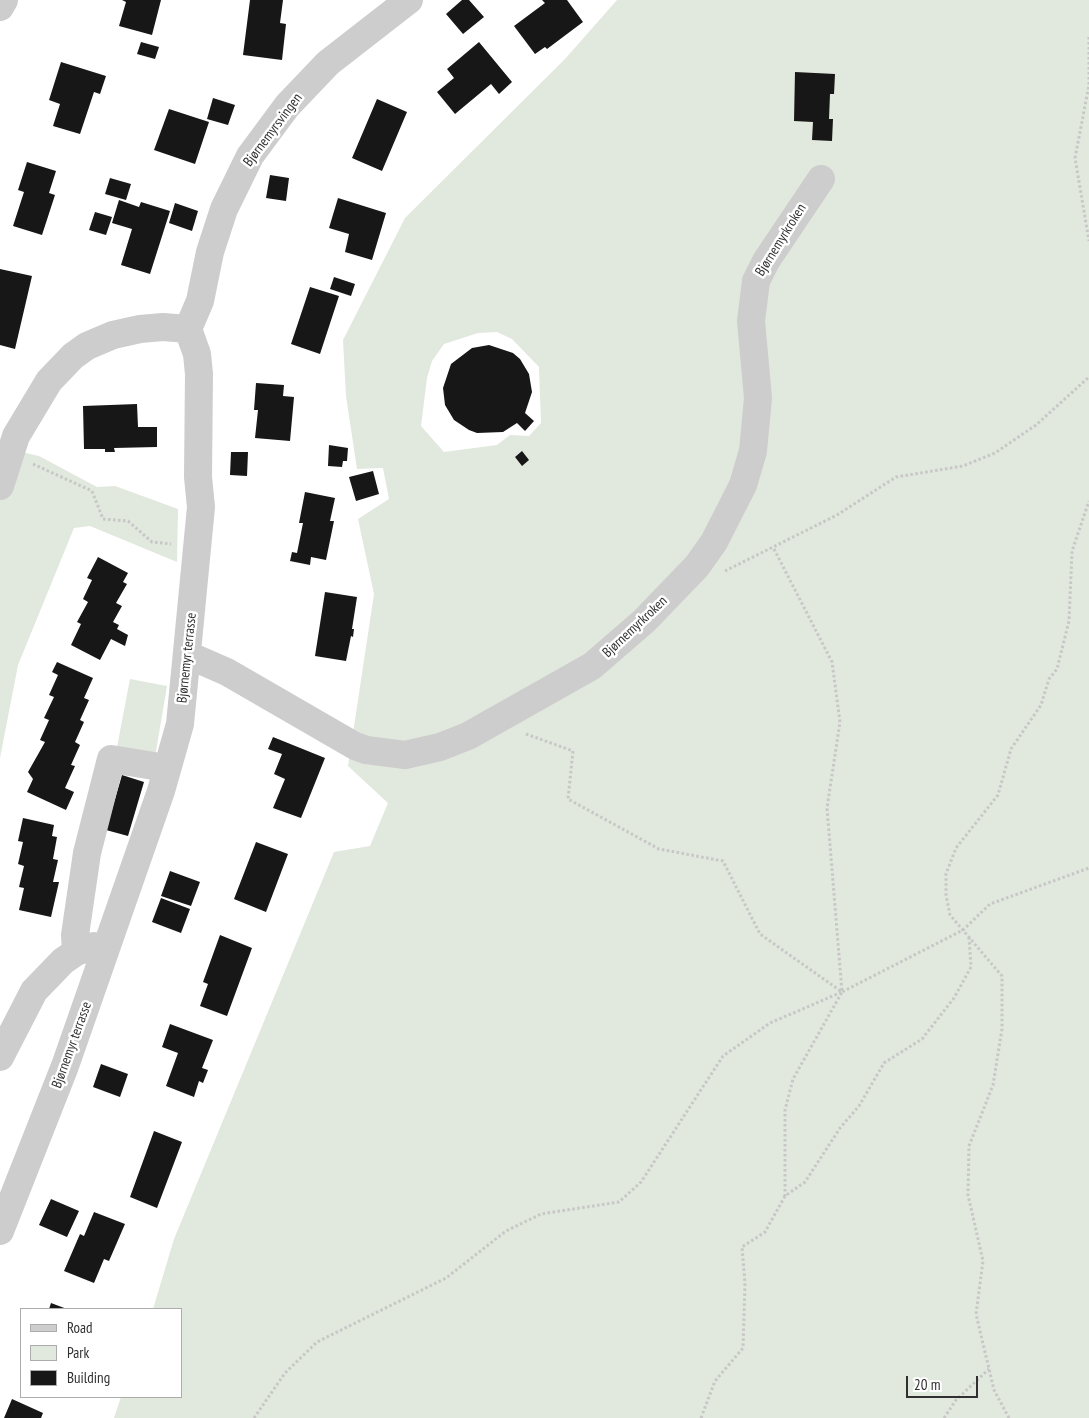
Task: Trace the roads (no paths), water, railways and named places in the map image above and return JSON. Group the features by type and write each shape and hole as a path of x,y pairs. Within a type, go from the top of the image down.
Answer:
{"street":[{"path":"0,7 4,0"},
{"name":"Bjørnemyrsvingen","path":"188,329 200,301 210,252 224,209 250,156 287,106 328,63 409,0"},
{"name":"Bjørnemyrkroken","path":"188,656 226,672 355,746 366,750 392,754 412,754 447,744 495,723 592,666 675,590 714,542 743,485 753,451 758,398 750,321 756,281 766,261 821,179"},
{"path":"0,486 9,437 49,381 73,356 87,346 113,335 140,329 188,329"},
{"name":"Bjørnemyr terrasse","path":"0,1231 65,1066 161,791 180,724 201,507 198,477 199,374 197,354 188,329"},
{"path":"76,952 75,934 87,853 111,759 166,768"},
{"path":"0,1057 34,991 63,961 76,952 91,946 106,947"}]}
